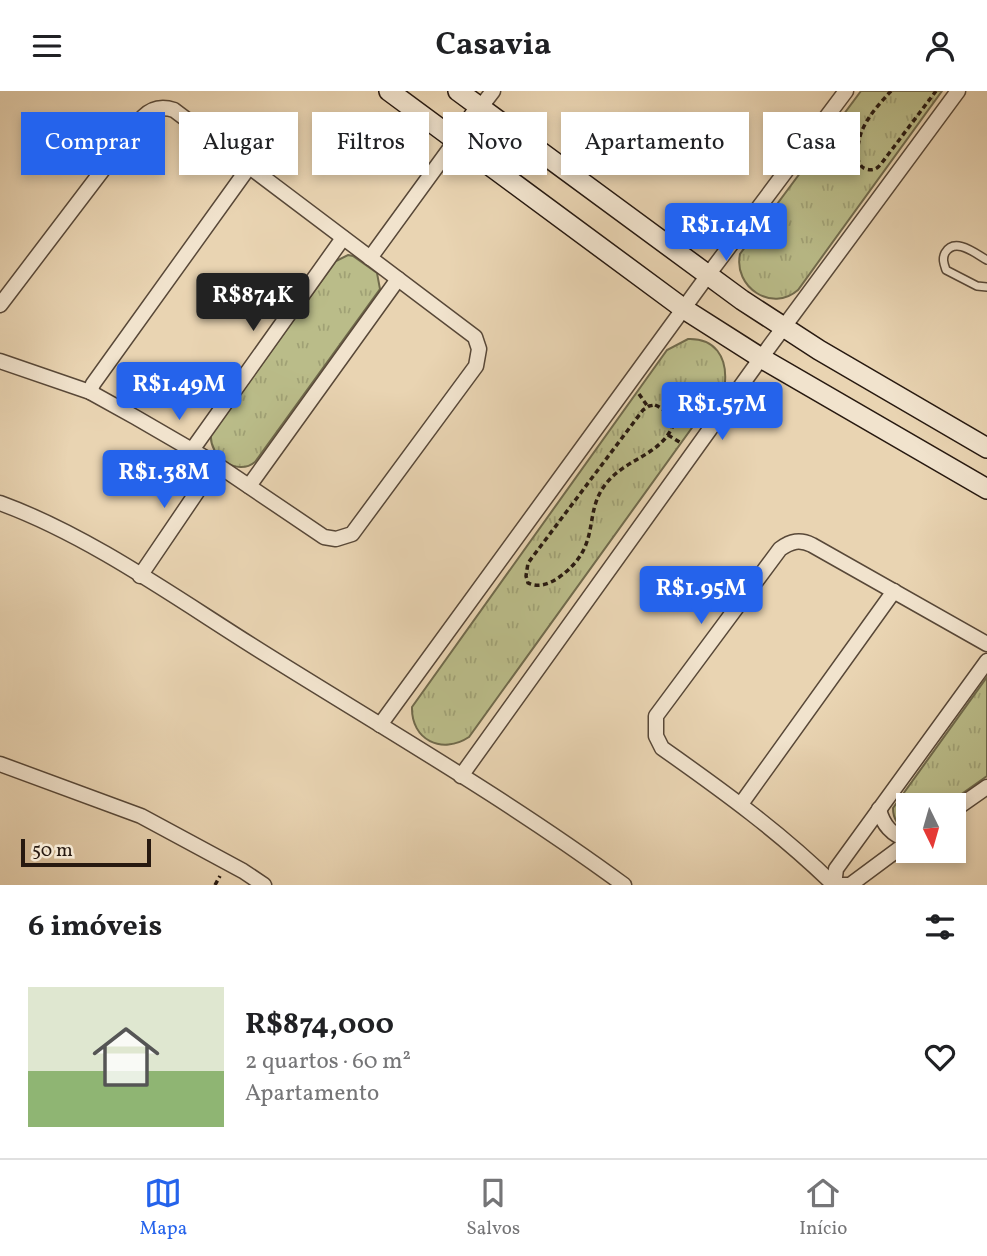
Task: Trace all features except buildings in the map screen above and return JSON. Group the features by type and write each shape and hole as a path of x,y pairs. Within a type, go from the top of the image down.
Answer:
{"street":[{"path":"389,91 443,130"},
{"path":"458,91 783,327 987,448"},
{"path":"477,112 493,91"},
{"path":"380,725 708,275 846,91"},
{"path":"461,776 783,327 958,91"},
{"path":"0,305 143,117 152,110 163,108 179,114"},
{"path":"370,258 443,158"},
{"path":"90,392 93,384 244,175"},
{"path":"0,362 90,392 216,464 324,537 336,539 352,534 476,366 479,349 475,337 260,175"},
{"path":"503,175 684,309 761,358 987,489"},
{"path":"192,450 343,238"},
{"path":"249,486 398,279"},
{"path":"141,576 216,464"},
{"path":"0,503 76,538 141,576 552,834 624,885"},
{"path":"896,850 850,885 836,885 741,804 662,748 656,736 656,716 780,549 792,542 806,542 987,644"},
{"path":"741,804 894,590"},
{"path":"836,885 836,869 987,661"},
{"path":"0,764 141,816 243,870 264,885"},
{"path":"966,802 987,787"},
{"path":"879,809 884,824 896,834"}],"lane":[{"path":"987,260 960,245 950,247 943,260 946,269 977,286 987,287"}],"path":[{"path":"891,91 867,121 862,133 858,162 861,167 869,170 876,169 881,164 936,91"},
{"path":"649,406 661,407 671,422 672,428 668,435 604,486 595,505 589,540 579,561 553,582 543,586 528,583 528,563 643,410 649,406"}],"green space":[{"path":"861,91 942,91 798,290 777,299 757,293 742,277 740,254 799,175 860,175 860,112 845,112"},
{"path":"348,255 377,273 380,289 255,462 248,466 233,466 219,457 214,450 211,435 336,261"},
{"path":"688,339 705,342 717,351 724,365 725,382 469,737 449,745 430,741 422,736 413,719 412,707 667,350"},
{"path":"987,677 987,776 963,793 904,793"}]}
